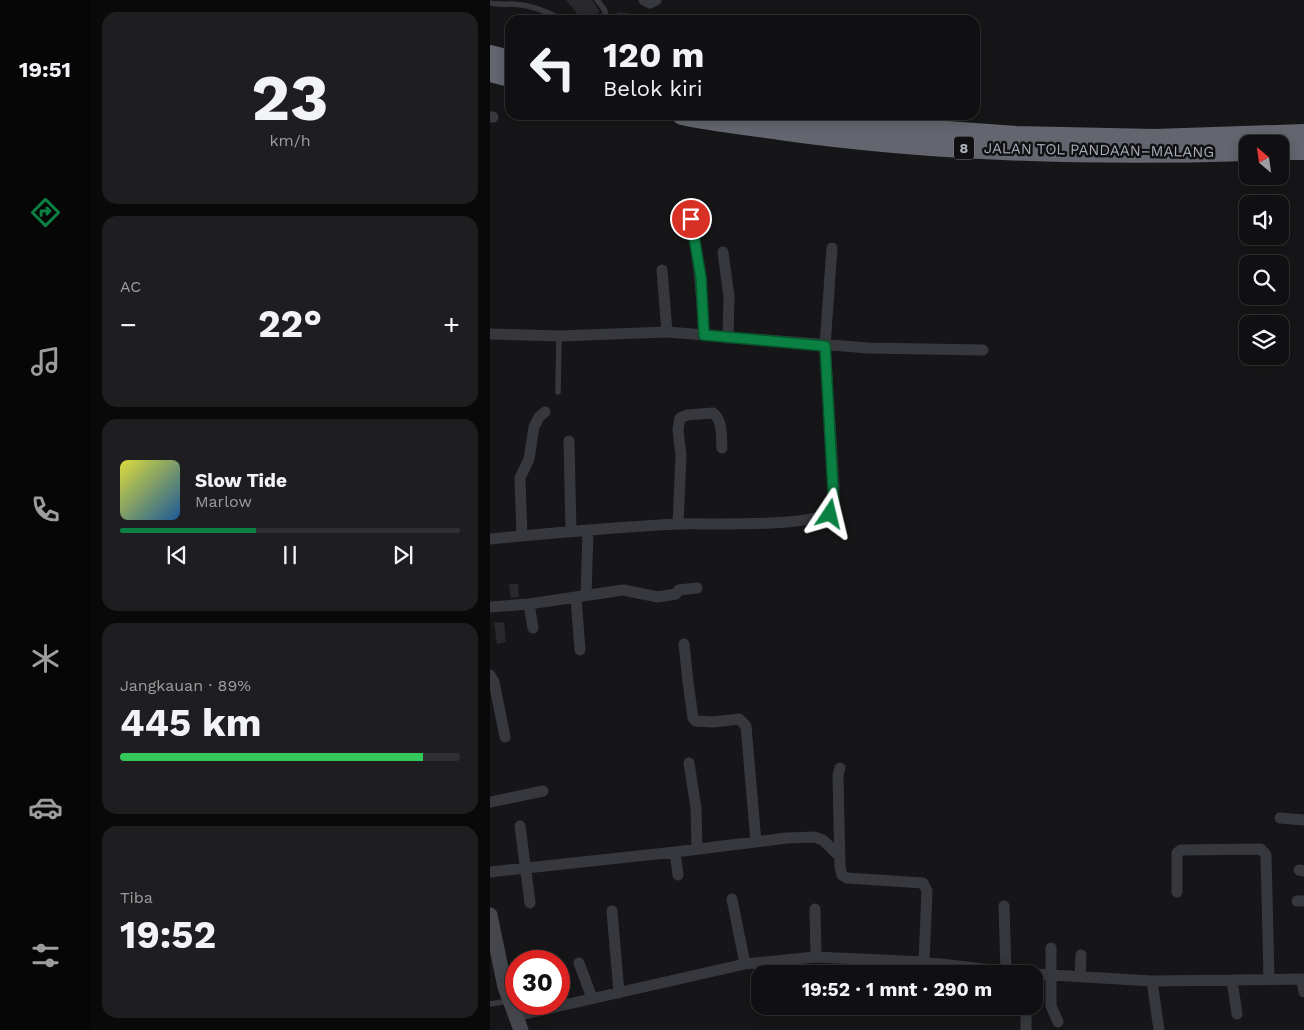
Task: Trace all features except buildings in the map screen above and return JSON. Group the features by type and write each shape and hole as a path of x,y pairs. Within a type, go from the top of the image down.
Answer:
{"highway":[{"path":"490,55 505,59"},
{"path":"490,72 505,76"},
{"name":"JALAN TOL PANDAAN–MALANG","path":"716,120 850,140 1018,152 1159,154 1239,151"},
{"name":"JALAN TOL PANDAAN–MALANG","path":"823,120 850,124 1016,136 1155,139 1304,134"},
{"path":"1289,150 1304,150"}],"street":[{"path":"644,0 650,3 656,0"},
{"path":"691,219 701,278 704,335"},
{"path":"490,539 571,531 678,524 793,522 826,516 833,511 834,487 825,346 832,248"},
{"path":"723,252 729,297 728,338"},
{"path":"662,270 667,332"},
{"path":"490,334 560,336 667,332 825,346 983,350"},
{"path":"522,536 520,478 530,459 534,427 539,417 545,412"},
{"path":"678,524 681,456 678,429 680,418 687,415 716,414 720,421 722,448"},
{"path":"569,442 571,531"},
{"path":"580,650 581,596 588,531"},
{"path":"490,607 528,604 623,590 658,597 676,594 679,590 697,588"},
{"path":"528,604 532,628"},
{"path":"684,644 688,682 696,721 713,722 739,719 746,726 756,842"},
{"path":"490,675 494,682 505,737"},
{"path":"689,764 696,808 697,849"},
{"path":"840,768 838,775 842,875 846,878 923,883 925,885 927,891 924,962"},
{"path":"490,802 544,791"},
{"path":"1280,818 1304,820"},
{"path":"520,826 530,903"},
{"path":"490,872 787,838 814,837 823,840 840,857"},
{"path":"1176,892 1176,859 1177,853 1181,850 1261,848 1266,855 1269,979"},
{"path":"675,852 678,875"},
{"path":"732,899 745,964"},
{"path":"1004,906 1006,965"},
{"path":"815,909 816,957"},
{"path":"612,911 619,993"},
{"path":"490,915 494,951 505,987"},
{"path":"1051,948 1052,1009 1058,1022"},
{"path":"1080,977 1081,954"},
{"path":"521,1018 592,998 745,964 816,957 951,965"},
{"path":"579,964 592,998"},
{"path":"1043,975 1152,980 1303,979 1304,992"},
{"path":"1152,980 1160,1030"},
{"path":"1232,980 1237,1014"},
{"path":"1026,1015 1026,1030"}],"lane":[{"path":"596,0 604,9 606,15"},
{"path":"490,3 530,6 553,15"},
{"path":"558,392 560,336"},
{"path":"490,1004 505,1001"}],"route":[{"path":"691,219 701,278 704,335 825,346 833,470 834,507 830,514"}]}
